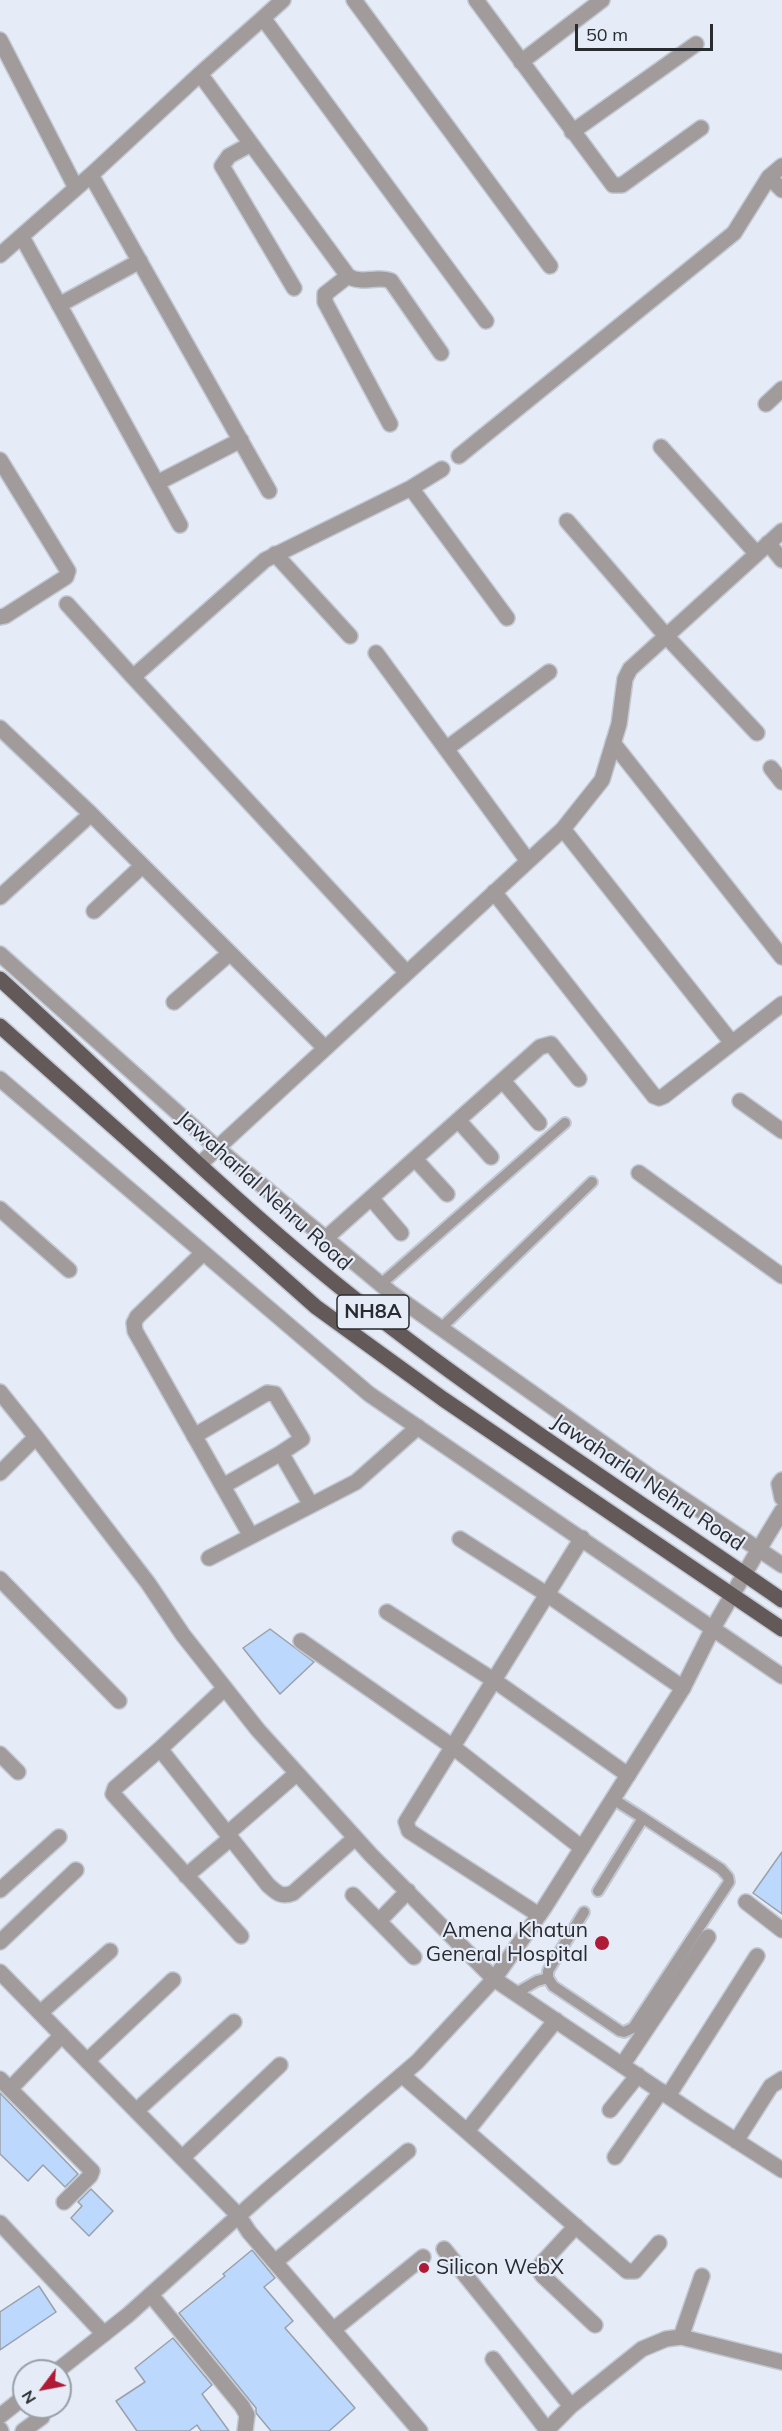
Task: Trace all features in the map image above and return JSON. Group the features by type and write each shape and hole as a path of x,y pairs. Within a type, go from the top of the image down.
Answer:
{"main road":[{"name":"Jawaharlal Nehru Road","path":"0,979 277,1235 327,1276 451,1373 782,1600"},
{"name":"NH8A","path":"0,1026 316,1307 443,1399 782,1629"}],"street":[{"path":"0,255 283,0"},
{"path":"354,0 550,266"},
{"path":"476,0 609,182 618,186 701,128"},
{"path":"521,62 602,0"},
{"path":"263,18 486,321"},
{"path":"0,40 76,188"},
{"path":"572,132 696,44"},
{"path":"200,74 348,276 360,281 392,280 441,353"},
{"path":"251,144 229,156 222,166 294,288"},
{"path":"459,456 734,233 769,177 782,166"},
{"path":"91,175 269,491"},
{"path":"769,177 782,190"},
{"path":"22,237 180,525"},
{"path":"59,305 140,261"},
{"path":"348,276 325,294 325,302 390,424"},
{"path":"766,404 782,389"},
{"path":"157,483 241,440"},
{"path":"661,447 756,553"},
{"path":"0,460 68,572 66,577 55,585 0,617"},
{"path":"133,678 255,568 275,554 411,488 442,469"},
{"path":"411,488 507,618"},
{"path":"567,521 667,637 757,733"},
{"path":"200,1164 563,829 602,780 622,710 627,673 782,531"},
{"path":"768,543 782,560"},
{"path":"275,554 350,636"},
{"path":"67,604 407,973"},
{"path":"376,653 528,861"},
{"path":"446,748 549,672"},
{"path":"0,728 91,814 326,1048"},
{"path":"613,743 782,957"},
{"path":"771,768 782,782"},
{"path":"0,897 91,814"},
{"path":"563,829 732,1043"},
{"path":"94,911 142,866"},
{"path":"494,892 654,1096 659,1098 782,1004"},
{"path":"174,1002 230,953"},
{"path":"0,954 217,1148 381,1284 655,1480 782,1565"},
{"path":"326,1238 545,1044 551,1044 555,1048 579,1079"},
{"path":"0,1079 369,1394 782,1676"},
{"path":"503,1081 539,1123"},
{"path":"740,1101 782,1131"},
{"path":"458,1120 491,1157"},
{"path":"415,1159 447,1194"},
{"path":"639,1173 782,1276"},
{"path":"371,1198 402,1233"},
{"path":"0,1209 69,1270"},
{"path":"203,1253 137,1317 134,1323 135,1331 251,1536"},
{"path":"0,1392 225,1688 296,1774 355,1838 494,1979 782,2170"},
{"path":"194,1436 272,1392 302,1439 223,1486"},
{"path":"209,1558 356,1482 418,1427"},
{"path":"0,1473 36,1437"},
{"path":"281,1453 311,1505"},
{"path":"782,1480 779,1484 782,1498"},
{"path":"72,2359 151,2295 238,2215 417,2062 494,1979 539,1915 682,1688 713,1628 782,1511"},
{"path":"539,1915 407,1827 406,1822 582,1538"},
{"path":"460,1539 548,1595 682,1688"},
{"path":"0,1579 119,1701"},
{"path":"387,1612 495,1681 628,1775"},
{"path":"301,1641 453,1747 582,1848"},
{"path":"225,1688 115,1788 113,1794 241,1935"},
{"path":"160,1749 268,1885 278,1894 286,1896 293,1893 355,1838"},
{"path":"0,1754 18,1772"},
{"path":"186,1876 296,1774"},
{"path":"0,1890 59,1837"},
{"path":"0,1942 76,1870"},
{"path":"379,1921 408,1892"},
{"path":"353,1895 414,1957"},
{"path":"746,1902 782,1930"},
{"path":"623,2064 708,1937"},
{"path":"40,2013 110,1952"},
{"path":"615,2157 665,2093 757,1956"},
{"path":"0,1972 238,2215 274,2262 420,2431"},
{"path":"87,2061 173,1980"},
{"path":"466,2131 556,2020"},
{"path":"136,2111 234,2022"},
{"path":"62,2035 5,2084 92,2171 90,2176 64,2202"},
{"path":"182,2158 280,2065"},
{"path":"402,2074 630,2272 639,2268 659,2243"},
{"path":"610,2110 638,2075"},
{"path":"736,2141 771,2086 782,2079"},
{"path":"274,2262 408,2151"},
{"path":"0,2223 104,2334"},
{"path":"576,2226 542,2263 539,2270 595,2325"},
{"path":"444,2249 571,2406"},
{"path":"333,2330 423,2257"},
{"path":"681,2337 702,2276"},
{"path":"151,2295 242,2406 247,2415 245,2431"},
{"path":"493,2360 547,2431 571,2406 642,2349 666,2339 681,2337 782,2362"},
{"path":"0,2416 12,2406"},
{"path":"23,2431 38,2419"}],"lane":[{"path":"381,1284 565,1124"},
{"path":"441,1328 592,1182"},
{"path":"584,1912 548,1971 548,1978 553,1986 620,2031 629,2030 633,2028 729,1882 721,1869 613,1799"},
{"path":"598,1891 643,1818"},
{"path":"516,1993 537,1981 548,1978"}],"building":[{"path":"270,1629 314,1662 280,1694 243,1648"},
{"path":"782,1852 782,1914 753,1893"},
{"path":"0,2093 78,2174 65,2187 43,2165 28,2181 0,2154"},
{"path":"91,2189 113,2211 89,2236 71,2218 82,2206 78,2202"},
{"path":"252,2250 275,2278 264,2287 293,2321 285,2328 355,2408 329,2431 271,2431 256,2413 256,2408 179,2313 225,2276 223,2274"},
{"path":"39,2286 56,2312 0,2350 0,2312"},
{"path":"173,2338 212,2385 202,2394 229,2431 201,2431 197,2425 189,2431 137,2431 116,2401 145,2382 135,2368"}],"place":[{"name":"Amena Khatun General Hospital","path":"602,1943"},
{"name":"Silicon WebX","path":"424,2268"}]}
